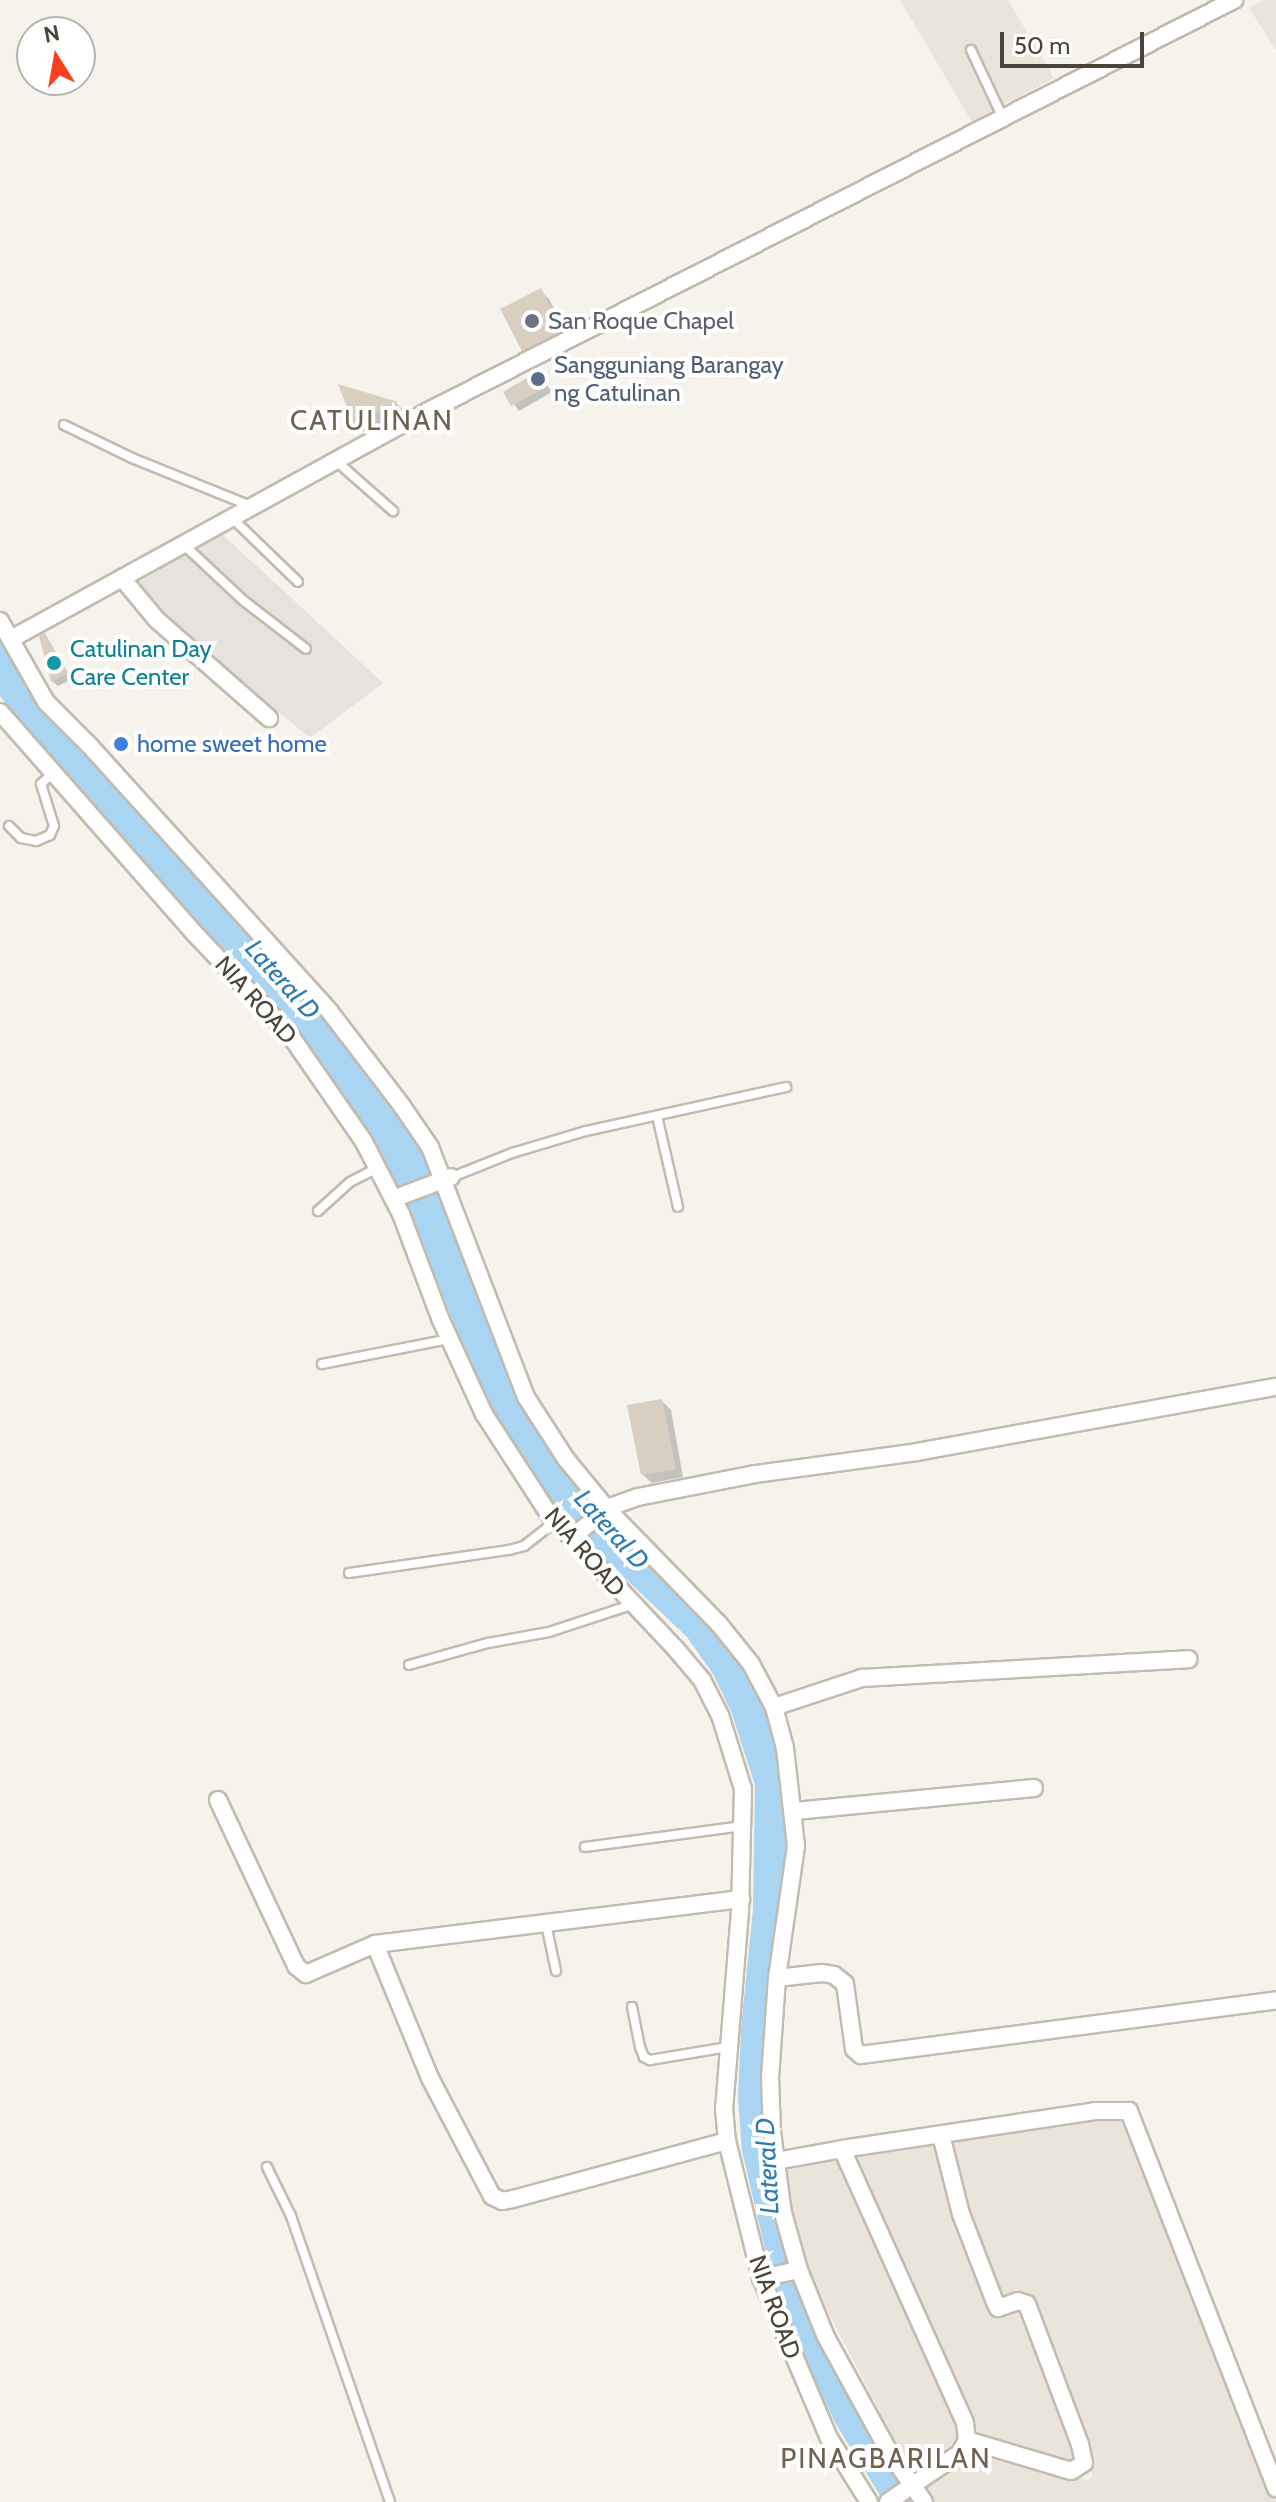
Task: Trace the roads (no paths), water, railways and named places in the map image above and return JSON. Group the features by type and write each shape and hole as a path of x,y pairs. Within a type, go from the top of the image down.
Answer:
{"street":[{"path":"13,638 335,460 1234,0"},
{"path":"122,578 157,620 269,718"},
{"path":"0,621 13,638 46,702 279,955 371,1062 430,1147 526,1397 604,1511 719,1624 751,1664 774,1707 785,1748 795,1811 796,1846 777,1978 770,2077 783,2213 795,2271 826,2337 910,2486 924,2502"},
{"name":"NIA ROAD","path":"0,712 8,729 53,773 290,1035 364,1142 397,1198 449,1339 484,1414 556,1521 574,1536 631,1605 702,1680 720,1715 743,1789 741,1899 724,2108 727,2141 767,2277 829,2438 869,2502"},
{"path":"397,1198 444,1180"},
{"path":"574,1536 604,1511 638,1497 755,1474 917,1452 1276,1387"},
{"path":"774,1707 862,1678 1188,1659"},
{"path":"795,1811 1034,1788"},
{"path":"218,1800 296,1966 306,1974 375,1944 741,1899"},
{"path":"375,1944 430,2078 492,2196 502,2201 513,2199 727,2141"},
{"path":"777,1978 822,1973 834,1975 845,1984 854,2049 861,2055 1276,2000"},
{"path":"776,2161 1095,2111 1129,2111 1276,2488"},
{"path":"941,2135 961,2214 995,2302 998,2308 1018,2301 1027,2304 1080,2444 1084,2463 1071,2471 967,2440"},
{"path":"842,2149 965,2423 967,2440 960,2453 888,2502"},
{"path":"767,2277 795,2271"}],"lane":[{"path":"971,50 1003,118"},
{"path":"64,425 132,458 194,480 251,506"},
{"path":"335,460 393,511"},
{"path":"231,517 298,582"},
{"path":"183,543 244,601 306,649"},
{"path":"9,826 21,838 36,841 50,835 54,826 41,784 53,773"},
{"path":"444,1180 512,1153 786,1087"},
{"path":"657,1116 678,1207"},
{"path":"318,1211 350,1182 377,1168"},
{"path":"322,1364 449,1339"},
{"path":"349,1573 509,1550 524,1546 556,1521"},
{"path":"409,1665 488,1643 549,1632 631,1605"},
{"path":"585,1847 743,1826"},
{"path":"546,1924 556,1971"},
{"path":"632,2007 640,2047 644,2057 650,2060 729,2047"},
{"path":"267,2167 291,2216 390,2502"}],"water":[{"name":"Lateral D","path":"0,635 40,707 326,1017 382,1088 430,1163 519,1401 593,1506 731,1646 766,1706 779,1749 786,1800 785,1866 769,1976 762,2082 764,2150 787,2264 821,2354 846,2404 914,2502 884,2502 836,2424 799,2347 770,2270 742,2151 738,2098 741,2029 753,1909 755,1785 731,1711 713,1674 687,1637 554,1511 491,1412 392,1175 367,1130 300,1035 37,744 0,696"}],"waterway":[{"name":"Lateral D","path":"766,2135 770,2203"},
{"name":"Lateral D","path":"799,2304 875,2450"}],"place":[{"name":"San Roque Chapel","path":"532,321"},
{"name":"Sangguniang Barangay ng Catulinan","path":"538,379"},
{"name":"Catulinan Day Care Center","path":"54,663"},
{"name":"home sweet home","path":"121,744"}],"district":[{"name":"CATULINAN","path":"372,420"},
{"name":"PINAGBARILAN","path":"886,2458"}]}
